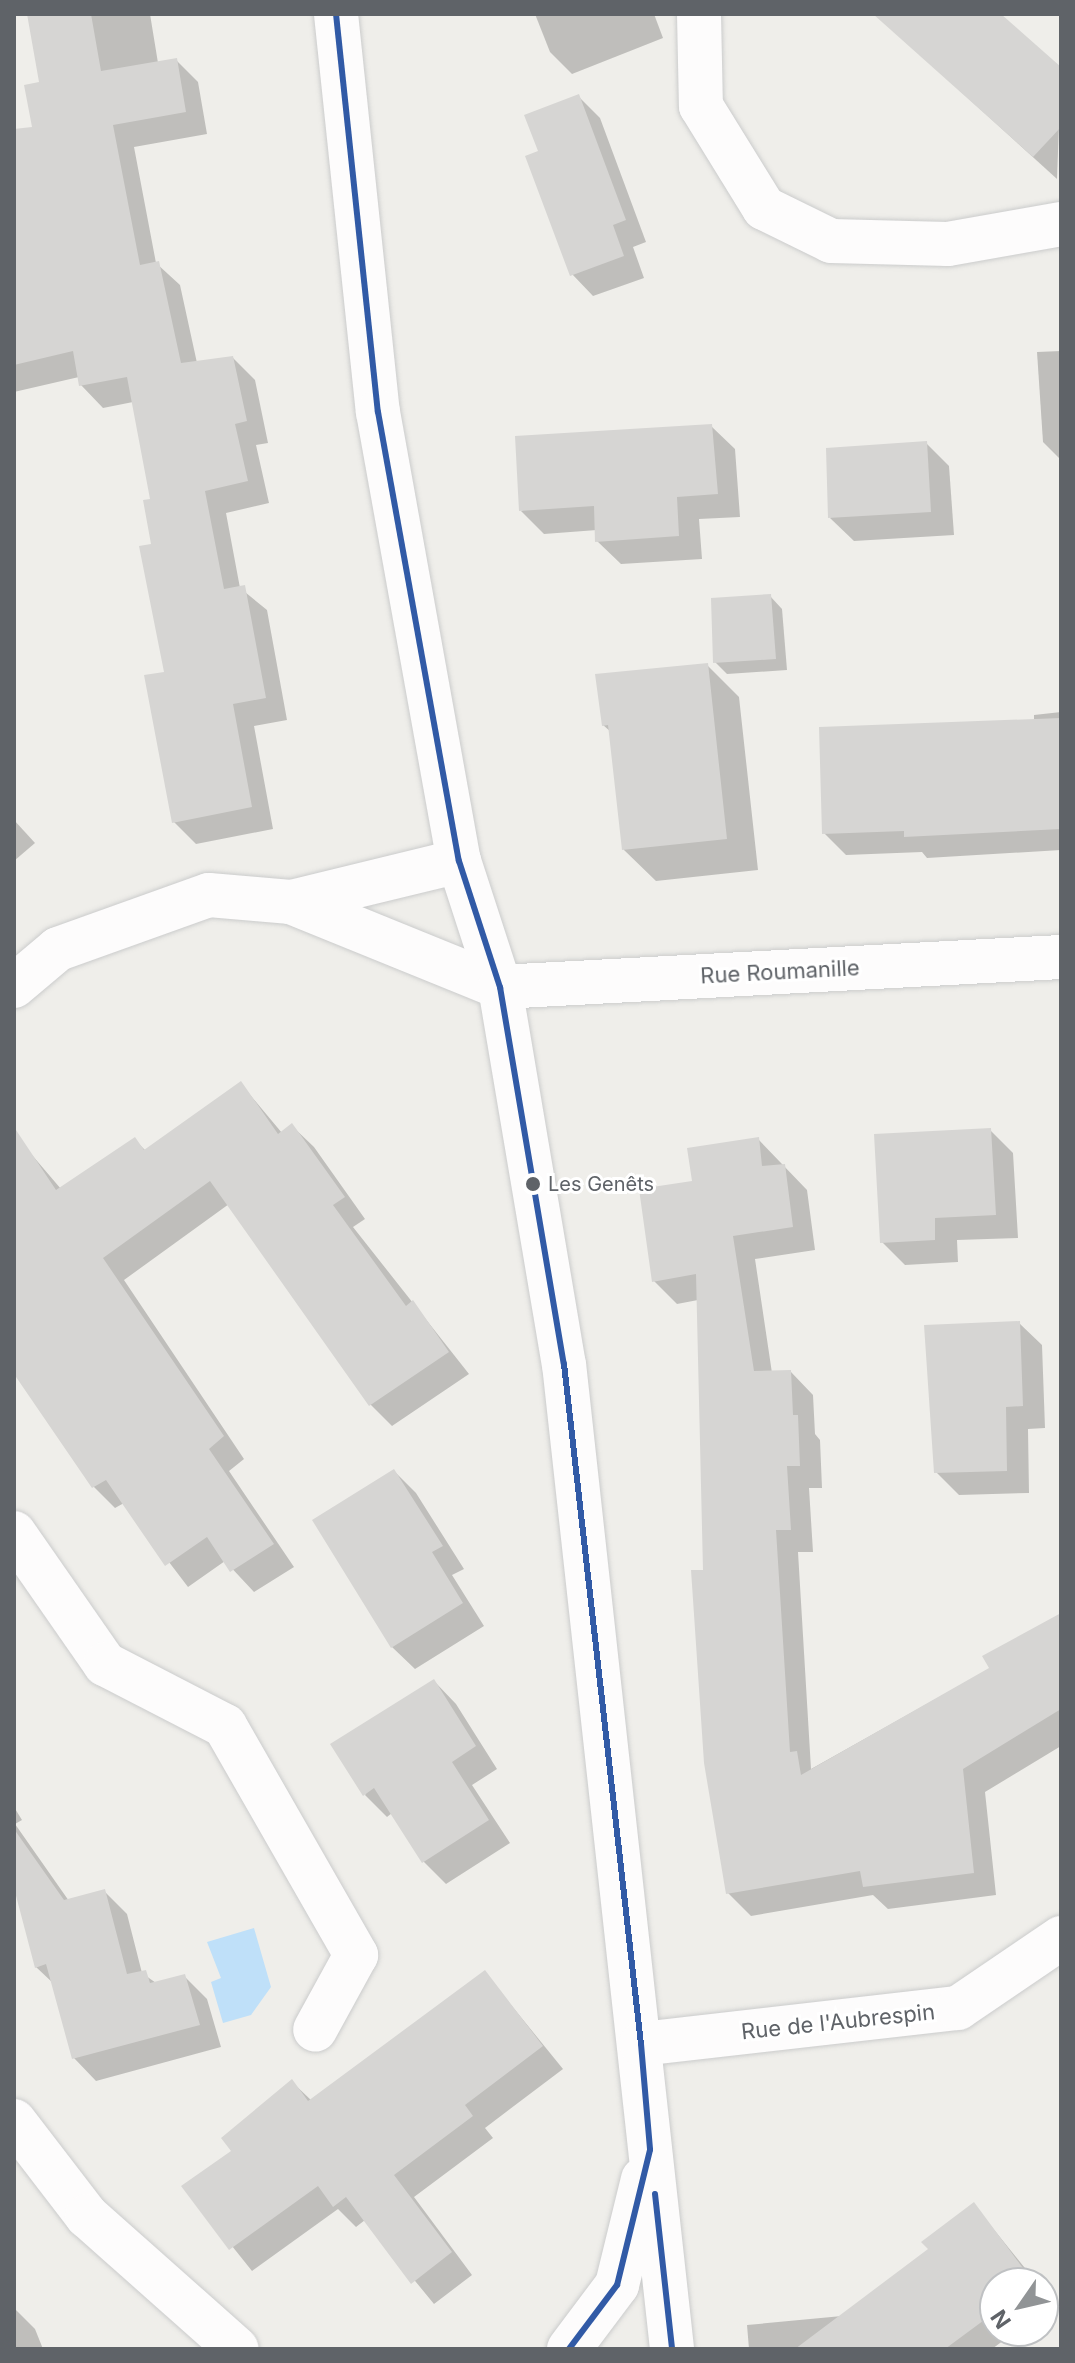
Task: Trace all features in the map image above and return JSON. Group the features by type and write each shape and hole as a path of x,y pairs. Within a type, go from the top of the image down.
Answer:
{"street":[{"path":"336,14 378,412 459,861 500,987 564,1364 641,2044 672,2349"},
{"path":"699,14 701,106 764,208 831,241 948,244 1061,224"},
{"path":"291,902 459,861"},
{"path":"14,986 58,949 209,895 291,902 500,987"},
{"name":"Rue Roumanille","path":"500,987 1061,957"},
{"path":"14,1533 105,1664 225,1726 356,1955 315,2030"},
{"name":"Rue de l'Aubrespin","path":"641,2044 958,2008 1061,1938"},
{"path":"14,2121 87,2216 237,2349"},
{"path":"569,2349 617,2285 650,2150"}],"water":[{"path":"254,1928 271,1987 251,2015 223,2023 211,1982 221,1978 207,1942"}],"building":[{"path":"27,14 91,14 101,71 177,58 186,112 113,125 140,265 159,261 181,363 233,356 247,421 235,424 248,481 205,491 224,589 245,585 266,698 233,704 252,807 172,823 144,675 164,672 139,546 151,544 143,500 150,499 127,377 79,386 73,351 14,365 14,129 32,127 24,85 39,82"},
{"path":"873,14 1001,14 1061,67 1061,127 1033,157"},
{"path":"579,94 626,220 613,225 624,256 570,276 525,156 538,151 524,115"},
{"path":"712,424 718,494 677,497 679,536 595,542 594,506 519,511 515,436"},
{"path":"927,441 931,512 828,518 826,448"},
{"path":"771,594 776,659 713,663 711,598"},
{"path":"708,663 727,839 622,850 608,725 602,726 595,674"},
{"path":"1061,718 1061,829 904,837 904,831 822,834 819,727"},
{"path":"241,1081 278,1134 292,1123 345,1197 333,1205 406,1306 413,1300 449,1352 369,1406 210,1181 103,1258 224,1436 209,1449 274,1544 230,1572 207,1537 165,1566 106,1480 92,1488 14,1374 14,1127 56,1190 135,1137 144,1150"},
{"path":"991,1128 996,1215 935,1218 935,1240 880,1243 874,1134"},
{"path":"759,1137 762,1166 785,1164 793,1227 733,1236 754,1371 791,1370 793,1415 798,1415 800,1466 787,1466 791,1530 776,1530 790,1752 797,1751 801,1775 989,1668 982,1656 1061,1613 1061,1709 963,1769 974,1873 863,1887 860,1871 726,1894 704,1763 691,1570 703,1570 696,1274 652,1282 639,1189 692,1181 687,1148"},
{"path":"1020,1321 1023,1406 1006,1407 1007,1471 934,1473 924,1325"},
{"path":"394,1469 443,1546 432,1552 463,1603 391,1648 312,1520"},
{"path":"434,1679 476,1746 452,1762 489,1820 422,1863 374,1788 363,1796 330,1744"},
{"path":"14,1829 64,1900 105,1889 127,1974 146,1970 150,1983 185,1974 200,2025 72,2059 46,1964 35,1968 14,1888"},
{"path":"485,1970 543,2046 465,2105 473,2116 394,2175 452,2252 411,2284 346,2197 333,2207 318,2186 229,2250 181,2186 231,2151 221,2138 292,2079 308,2101"},
{"path":"974,2202 1022,2267 979,2267 979,2324 945,2349 795,2349 928,2249 921,2242"}],"transit line":[{"path":"336,14 378,412 459,861 500,987 564,1364 641,2044 650,2150 617,2285 569,2349"},
{"path":"655,2194 672,2349"}],"place":[{"name":"Les Genêts","path":"533,1184"}]}
